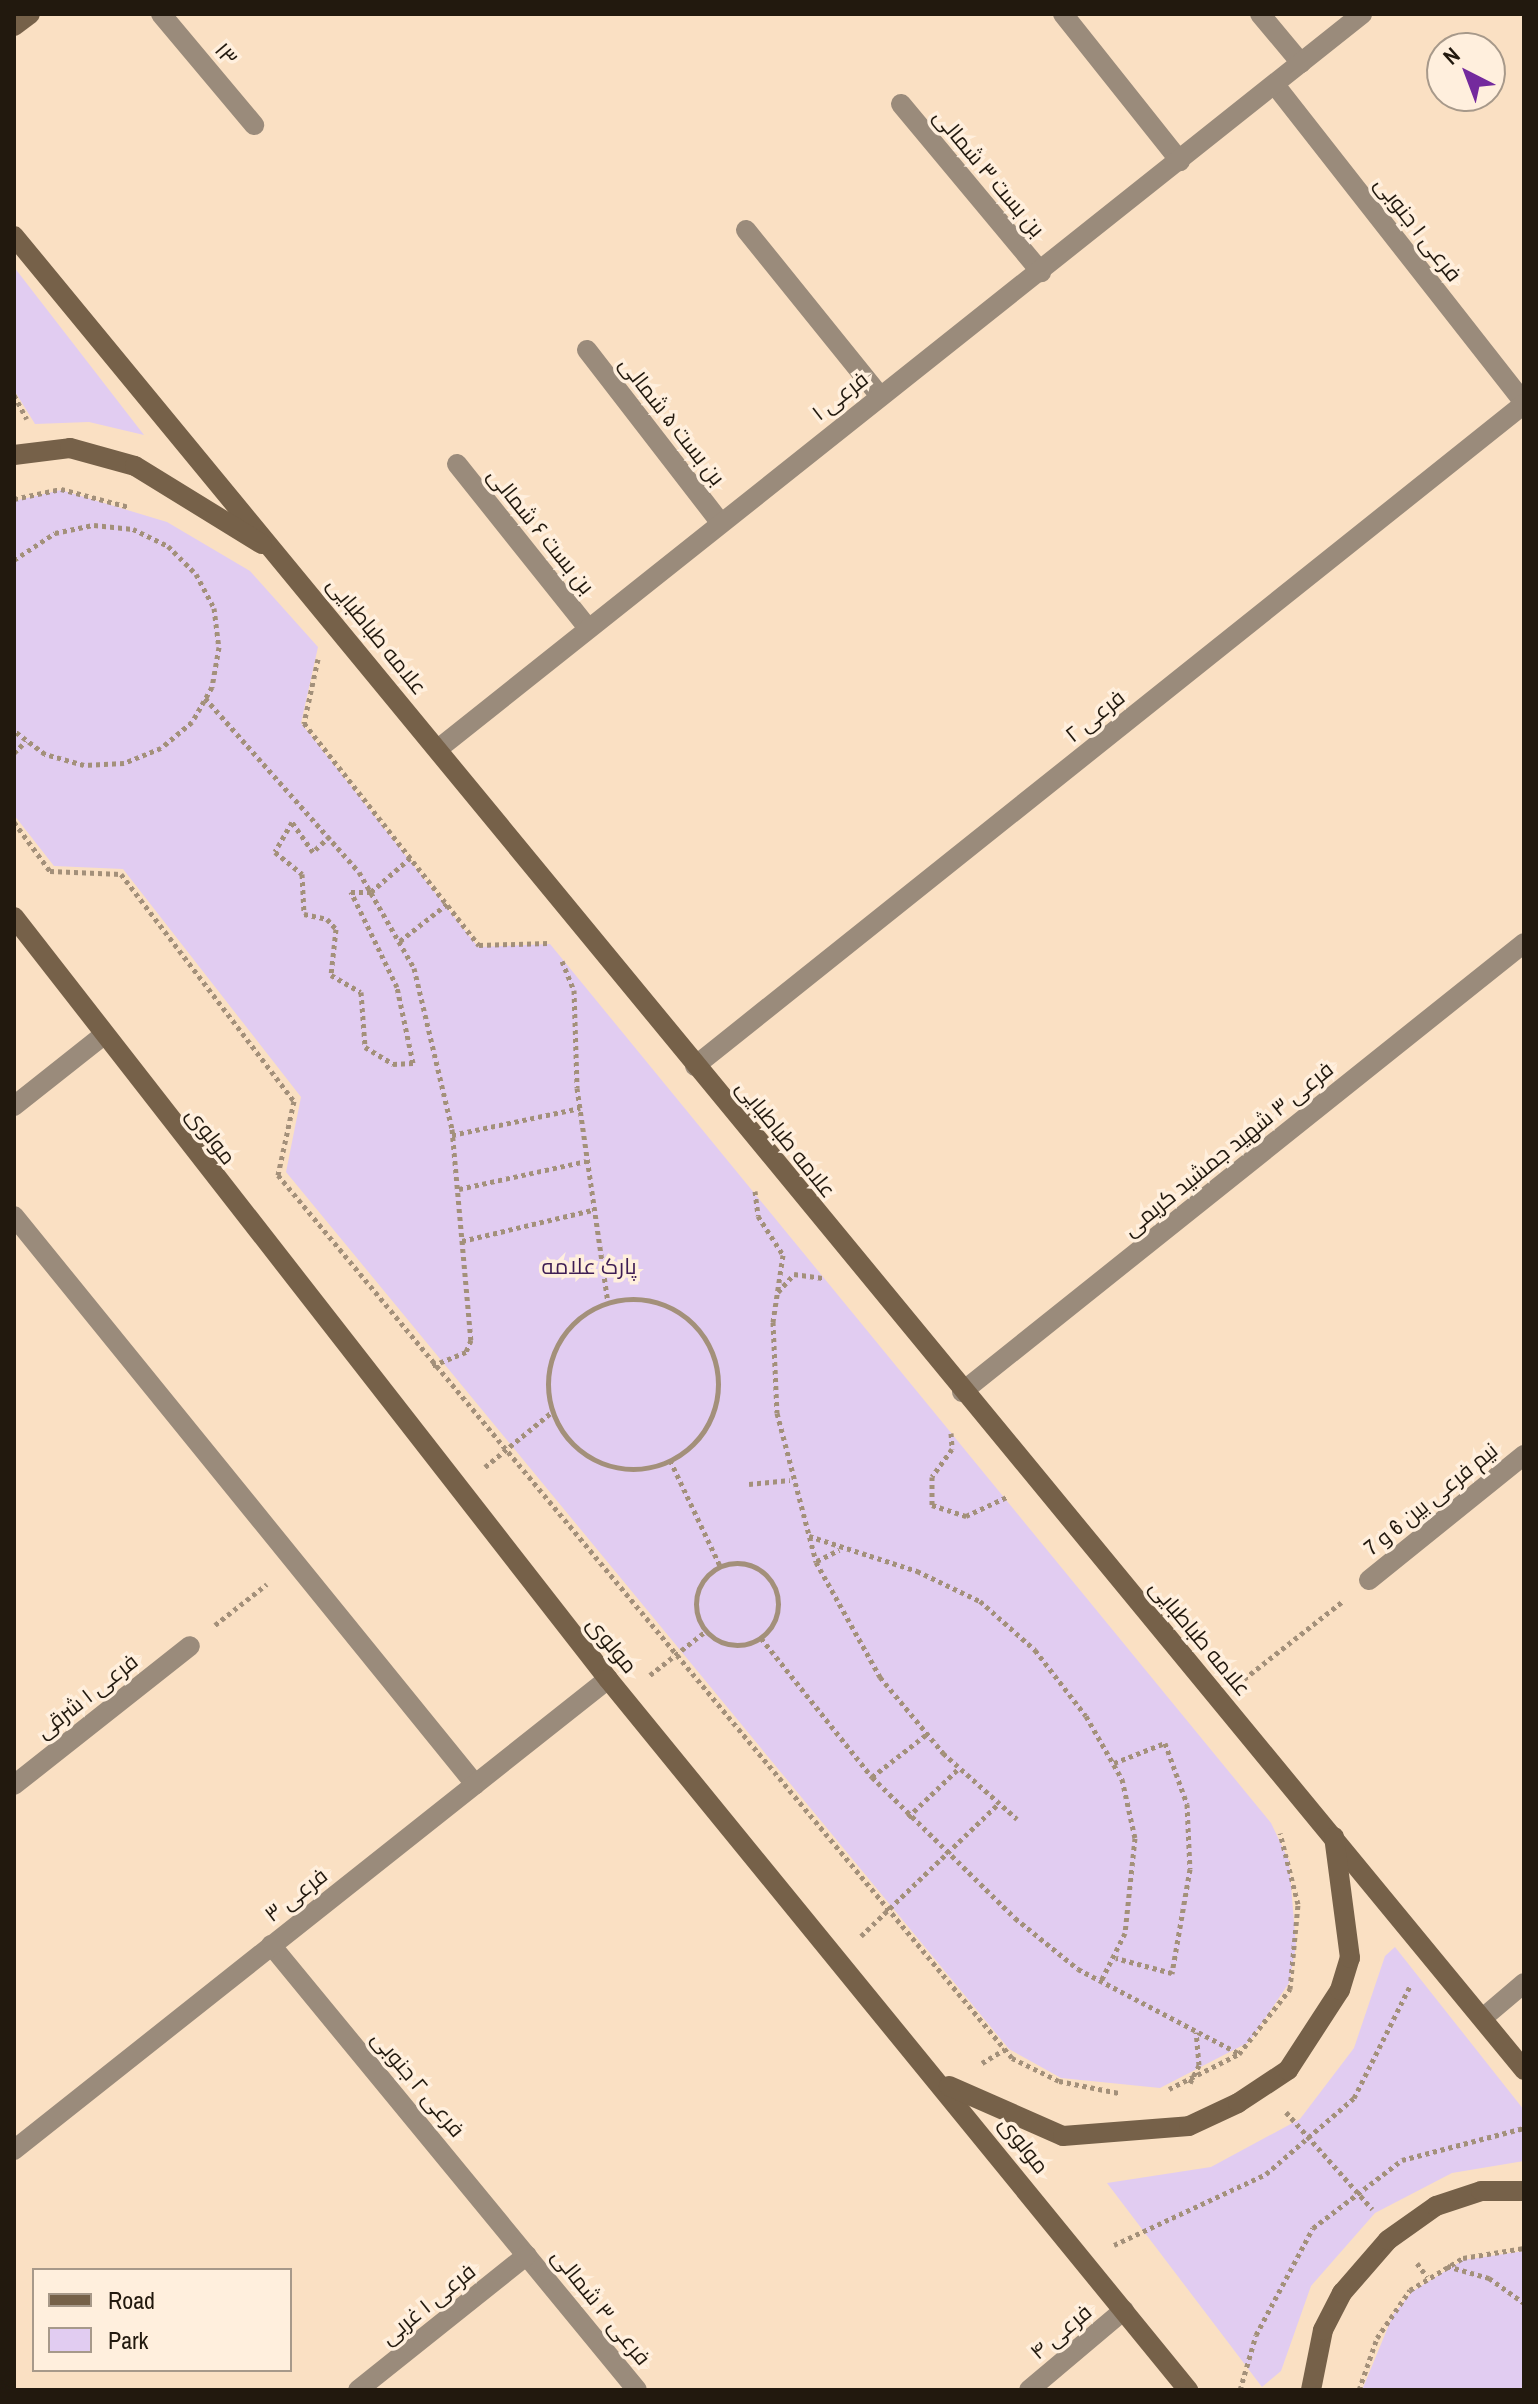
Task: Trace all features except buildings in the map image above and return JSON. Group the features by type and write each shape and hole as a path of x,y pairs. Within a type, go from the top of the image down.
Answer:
{"street":[{"path":"14,26 30,14"},
{"name":"۱۳","path":"161,14 254,125"},
{"path":"1063,14 1180,161"},
{"path":"1260,14 1301,63"},
{"name":"فرعی ۱","path":"438,749 719,521 1041,272 1362,14"},
{"name":"فرعی ۱ جنوبی","path":"1275,85 1524,404"},
{"name":"بن بست ۳ شمالی","path":"901,104 1041,272"},
{"path":"746,230 879,395"},
{"name":"علامه طباطبایی","path":"14,236 285,561 962,1392 1418,1936 1524,2070"},
{"name":"بن بست ۵ شمالی","path":"587,350 719,521"},
{"name":"فرعی ۲","path":"695,1066 1524,404"},
{"path":"14,455 70,448 135,466 194,496 285,561"},
{"name":"بن بست ۶ شمالی","path":"457,464 588,628"},
{"name":"مولوی","path":"14,917 101,1037 608,1679 946,2085 1188,2390"},
{"name":"فرعی ۳ شهید جمشید کریمی","path":"962,1392 1524,943"},
{"path":"14,1106 101,1037"},
{"path":"14,1216 475,1784"},
{"name":"نیم فرعی بین 6 و 7","path":"1369,1580 1524,1455"},
{"name":"فرعی ۱ شرقی","path":"14,1785 190,1646"},
{"name":"فرعی ۳","path":"17,2141 608,1679"},
{"path":"946,2085 1063,2136 1189,2126 1238,2103 1288,2070 1340,1990 1350,1958 1334,1834"},
{"name":"فرعی ۲ جنوبی","path":"271,1945 527,2255"},
{"path":"1484,2017 1524,1983"},
{"path":"1311,2390 1323,2330 1342,2293 1388,2240 1436,2206 1481,2191 1524,2191"},
{"name":"فرعی ۱ غربی","path":"358,2390 527,2255"},
{"name":"فرعی ۳ شمالی","path":"527,2255 637,2390"},
{"name":"فرعی ۴","path":"1029,2390 1124,2310"}],"path":[{"path":"14,395 32,430"},
{"path":"14,499 61,489 138,510"},
{"path":"14,560 55,533 94,525 133,529 168,546 196,574 214,608 219,647 205,698 192,722 161,748 124,763 84,765 26,741 14,731"},
{"path":"321,646 304,723 479,945 551,942 574,990 580,1108 592,1210 608,1303"},
{"path":"205,698 330,836 371,892 400,941 435,1035 459,1189 471,1340 466,1352 432,1366"},
{"path":"14,753 26,741"},
{"path":"14,822 50,871 121,874 294,1101 278,1175 432,1366 507,1449 1012,2058 1059,2081 1128,2095"},
{"path":"330,836 313,852 292,822 275,852 302,874 304,914 327,919 336,929 331,975 361,992 365,1047 383,1062 413,1063 397,987 351,892 371,892 410,858"},
{"path":"400,941 447,904"},
{"path":"556,950 586,986"},
{"path":"452,1135 580,1108"},
{"path":"459,1189 586,1161"},
{"path":"745,1178 764,1202"},
{"path":"755,1190 758,1216 783,1255 777,1293 774,1375 790,1480 816,1562 867,1657 927,1734 958,1769 1017,1819"},
{"path":"462,1241 592,1210"},
{"path":"777,1293 794,1274 831,1283 822,1271"},
{"path":"652,1300 680,1311 715,1357 714,1412 700,1436 670,1460 629,1469 602,1464 579,1450 552,1412 548,1378 555,1349 571,1325 608,1303 652,1300"},
{"path":"507,1449 552,1412"},
{"path":"960,1439 951,1428 952,1449 930,1484 932,1505 966,1516 1007,1497"},
{"path":"670,1460 720,1566"},
{"path":"749,1484 790,1480"},
{"path":"998,1485 1017,1509"},
{"path":"809,1535 935,1578 999,1615 1059,1679 1114,1763 1135,1838 1132,1902 1116,1958 1101,1981"},
{"path":"816,1562 846,1550"},
{"path":"190,1646 296,1561"},
{"path":"720,1566 759,1568 776,1589 777,1615 761,1638 735,1645 706,1631 696,1597 720,1566"},
{"path":"1219,1698 1369,1580"},
{"path":"677,1653 706,1631"},
{"path":"761,1638 872,1777 908,1817 947,1857 1025,1927 1101,1981 1239,2054"},
{"path":"872,1777 927,1734"},
{"path":"1114,1763 1165,1743 1187,1804 1190,1869 1172,1973 1116,1958"},
{"path":"908,1817 958,1769"},
{"path":"891,1913 998,1804"},
{"path":"1163,2091 1190,2083 1239,2054 1278,2009 1297,1961 1295,1880 1275,1821"},
{"path":"1083,2258 1266,2174 1354,2098 1408,1995 1418,1936"},
{"path":"1190,2083 1199,2065 1195,2031"},
{"path":"1306,2138 1357,2194"},
{"path":"1359,2390 1391,2313 1445,2266 1524,2248"},
{"path":"1445,2266 1489,2278 1524,2303"}],"green space":[{"path":"14,267 144,435 89,422 35,424 14,390"},
{"name":"پارک علامه","path":"61,490 167,522 250,571 318,647 301,723 478,947 550,944 1271,1823 1289,1861 1296,1946 1289,1983 1249,2042 1160,2088 1061,2078 1009,2049 286,1172 301,1097 123,869 54,866 14,815 14,501"},
{"path":"1395,1947 1524,2110 1524,2161 1452,2173 1375,2213 1311,2286 1281,2371 1262,2387 1107,2183 1211,2167 1300,2119 1354,2048 1385,1956"},
{"path":"1524,2251 1524,2390 1362,2390 1393,2315 1413,2291 1463,2260"}]}
